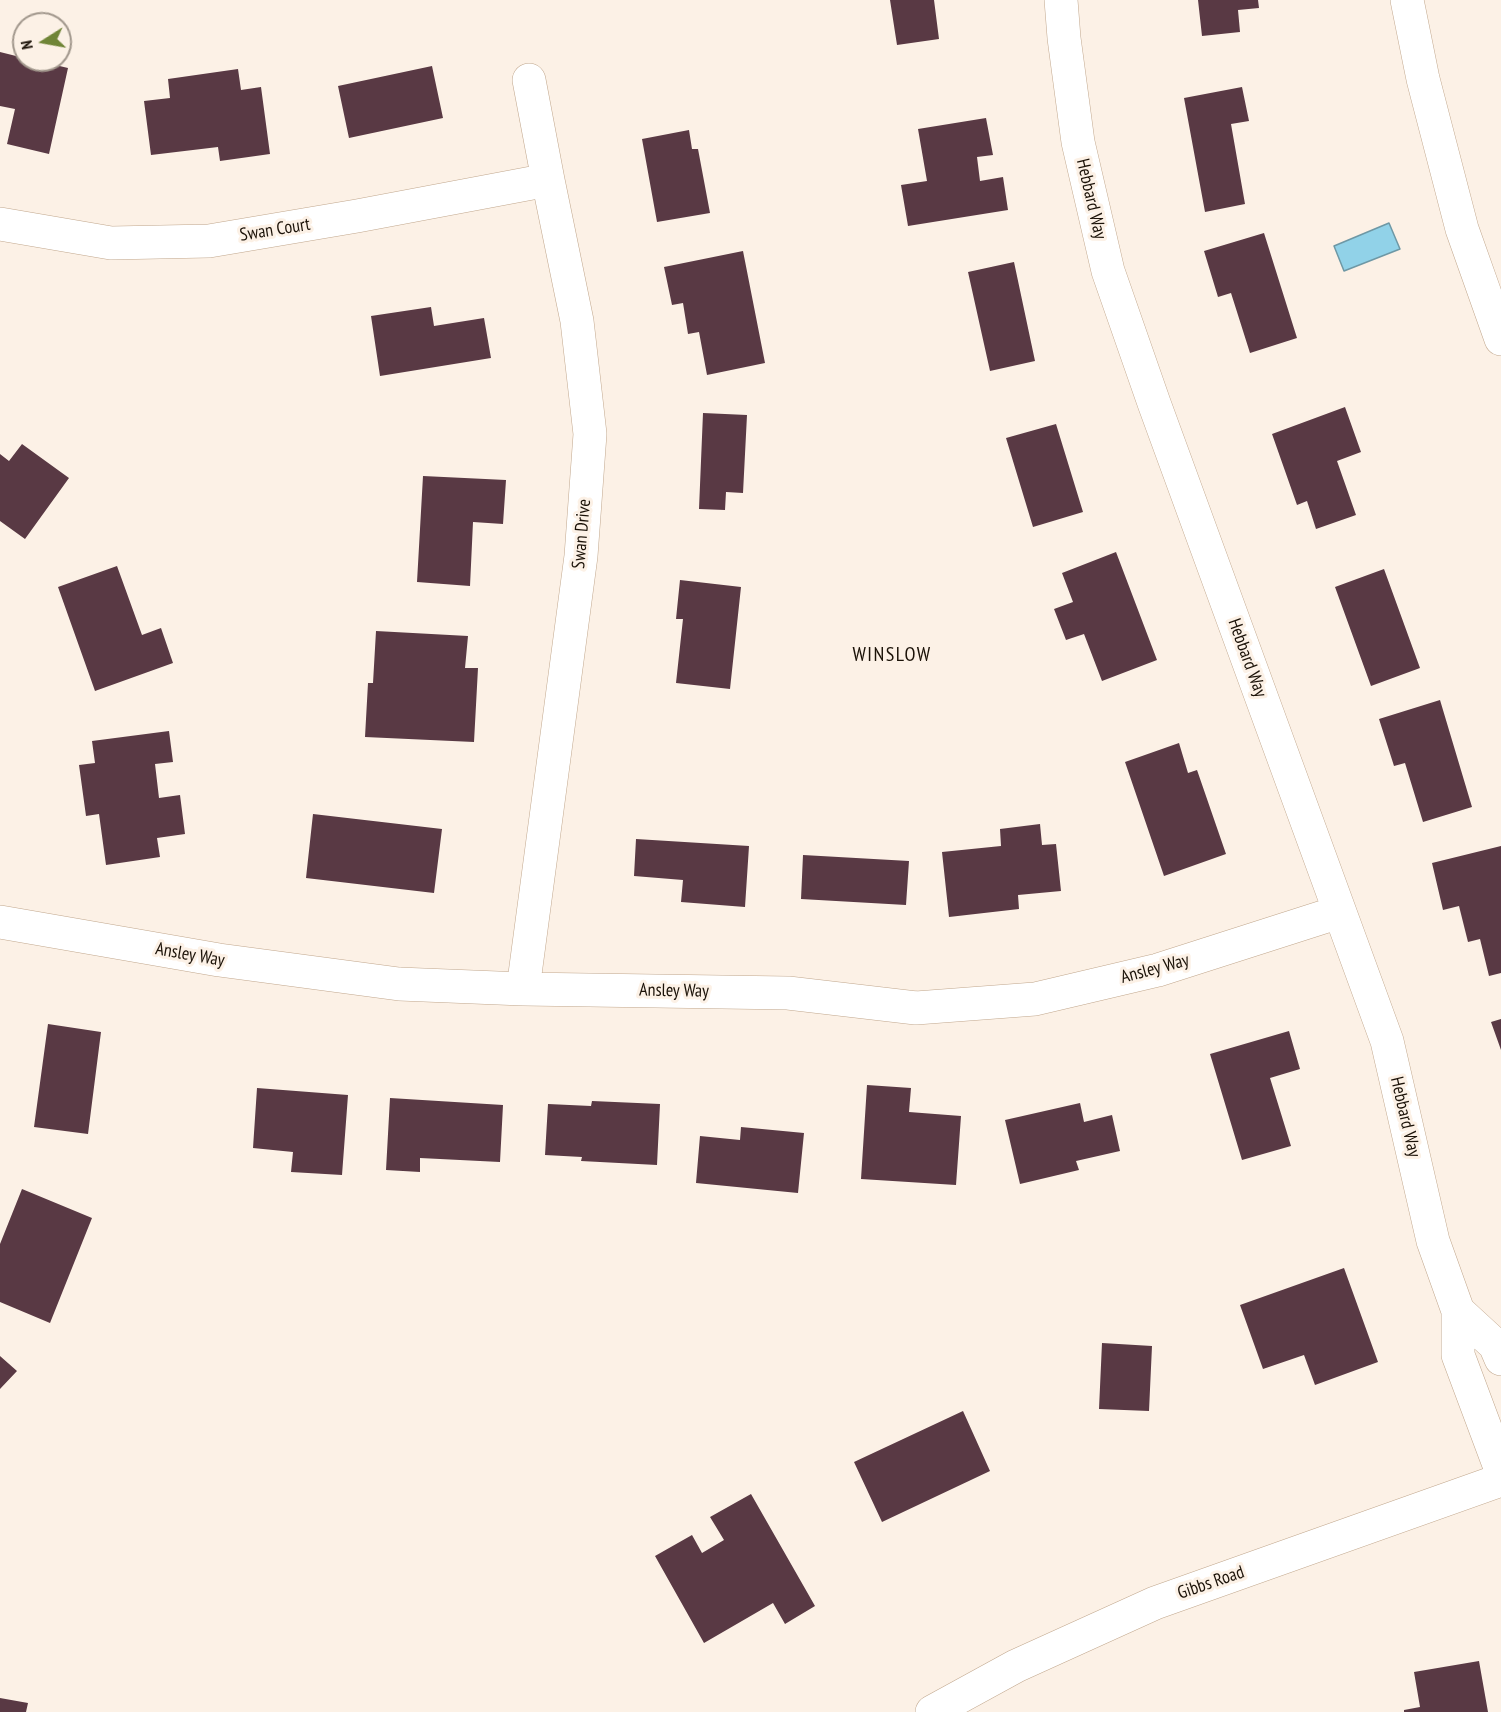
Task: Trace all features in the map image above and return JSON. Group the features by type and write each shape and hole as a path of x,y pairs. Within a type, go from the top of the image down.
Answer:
{"street":[{"name":"Hebbard Way","path":"1061,0 1078,142 1108,271 1387,1041 1433,1241 1458,1311 1458,1355 1501,1470"},
{"path":"1407,0 1423,79 1462,229 1501,339"},
{"name":"Swan Drive","path":"523,988 581,556 590,434 577,321 529,81"},
{"name":"Swan Court","path":"0,224 111,243 209,241 548,180"},
{"name":"Ansley Way","path":"0,922 219,960 399,984 788,993 916,1008 1035,999 1158,970 1339,912"},
{"name":"Hebbard Way","path":"1458,1311 1495,1345 1501,1359"},
{"name":"Gibbs Road","path":"932,1712 1016,1666 1155,1603 1501,1480"}],"water":[{"path":"1389,223 1400,249 1344,271 1334,246"}],"building":[{"path":"890,0 934,0 939,39 897,45"},
{"path":"1198,0 1258,0 1259,8 1238,10 1240,32 1202,36"},
{"path":"0,52 12,55 12,72 67,72 49,154 7,144 15,109 0,106"},
{"path":"432,66 443,118 349,138 338,86"},
{"path":"238,69 241,90 261,87 270,154 220,161 218,147 151,155 144,101 170,98 168,79"},
{"path":"1242,87 1249,121 1231,124 1245,204 1205,212 1184,98"},
{"path":"986,118 993,155 977,157 980,181 1003,177 1008,210 908,226 901,185 927,181 918,129"},
{"path":"689,130 692,149 698,149 710,213 657,222 642,139"},
{"path":"1264,233 1297,338 1250,353 1231,293 1218,297 1204,251"},
{"path":"743,251 765,363 707,375 699,332 688,334 683,303 672,305 664,267"},
{"path":"1014,262 1035,361 990,371 968,272"},
{"path":"431,307 434,326 484,318 491,358 380,376 371,316"},
{"path":"1345,407 1361,452 1337,461 1356,515 1316,529 1307,501 1297,505 1272,434"},
{"path":"703,413 747,415 743,493 726,492 725,510 699,509"},
{"path":"1056,424 1083,512 1033,527 1006,438"},
{"path":"22,444 69,478 25,539 0,521 0,454 9,461"},
{"path":"423,476 506,480 503,524 473,522 470,586 417,582"},
{"path":"1116,552 1157,660 1102,681 1084,634 1066,640 1054,609 1073,602 1062,573"},
{"path":"117,566 142,635 161,628 173,663 95,691 58,587"},
{"path":"1384,569 1420,668 1371,686 1335,587"},
{"path":"680,580 741,587 730,689 676,683 683,619 676,619"},
{"path":"376,631 468,636 465,668 478,668 474,742 365,737 368,683 373,683"},
{"path":"1440,700 1472,807 1423,822 1405,763 1394,766 1379,719"},
{"path":"169,731 173,762 155,764 159,798 180,795 185,834 157,838 160,857 106,865 99,814 86,816 79,765 95,763 92,741"},
{"path":"1179,743 1188,773 1197,770 1226,854 1164,876 1125,762"},
{"path":"313,814 442,829 434,893 306,878"},
{"path":"1040,824 1042,845 1056,844 1061,891 1018,895 1019,909 949,917 942,852 1001,846 1000,829"},
{"path":"636,839 749,846 745,907 681,902 683,880 634,876"},
{"path":"1501,846 1501,973 1489,976 1480,939 1468,942 1459,906 1443,910 1432,863"},
{"path":"803,855 909,861 906,905 801,899"},
{"path":"1501,1019 1501,1050 1491,1022"},
{"path":"48,1024 101,1032 88,1134 34,1127"},
{"path":"1289,1031 1300,1069 1270,1078 1291,1146 1242,1160 1210,1054"},
{"path":"867,1085 911,1088 909,1112 961,1116 956,1185 861,1179"},
{"path":"257,1088 348,1095 342,1175 291,1172 293,1152 253,1148"},
{"path":"390,1098 503,1105 500,1162 420,1158 420,1172 386,1170"},
{"path":"592,1101 660,1104 657,1165 581,1161 582,1157 545,1155 548,1104 591,1106"},
{"path":"1080,1103 1084,1122 1112,1115 1120,1151 1076,1161 1079,1170 1020,1184 1005,1120"},
{"path":"741,1127 804,1133 798,1193 696,1183 700,1136 740,1140"},
{"path":"22,1189 92,1218 50,1323 0,1302 0,1244"},
{"path":"1344,1268 1378,1362 1315,1385 1304,1355 1263,1369 1240,1305"},
{"path":"1102,1343 1152,1346 1149,1411 1099,1409"},
{"path":"0,1356 17,1371 0,1389"},
{"path":"963,1411 990,1471 882,1522 854,1462"},
{"path":"751,1494 815,1606 785,1624 773,1603 704,1643 655,1556 692,1535 702,1553 724,1540 710,1517"},
{"path":"1479,1661 1488,1712 1404,1712 1404,1710 1420,1707 1414,1672"},
{"path":"0,1698 28,1703 26,1712 0,1712"}],"district":[{"name":"WINSLOW","path":"892,655"}]}
